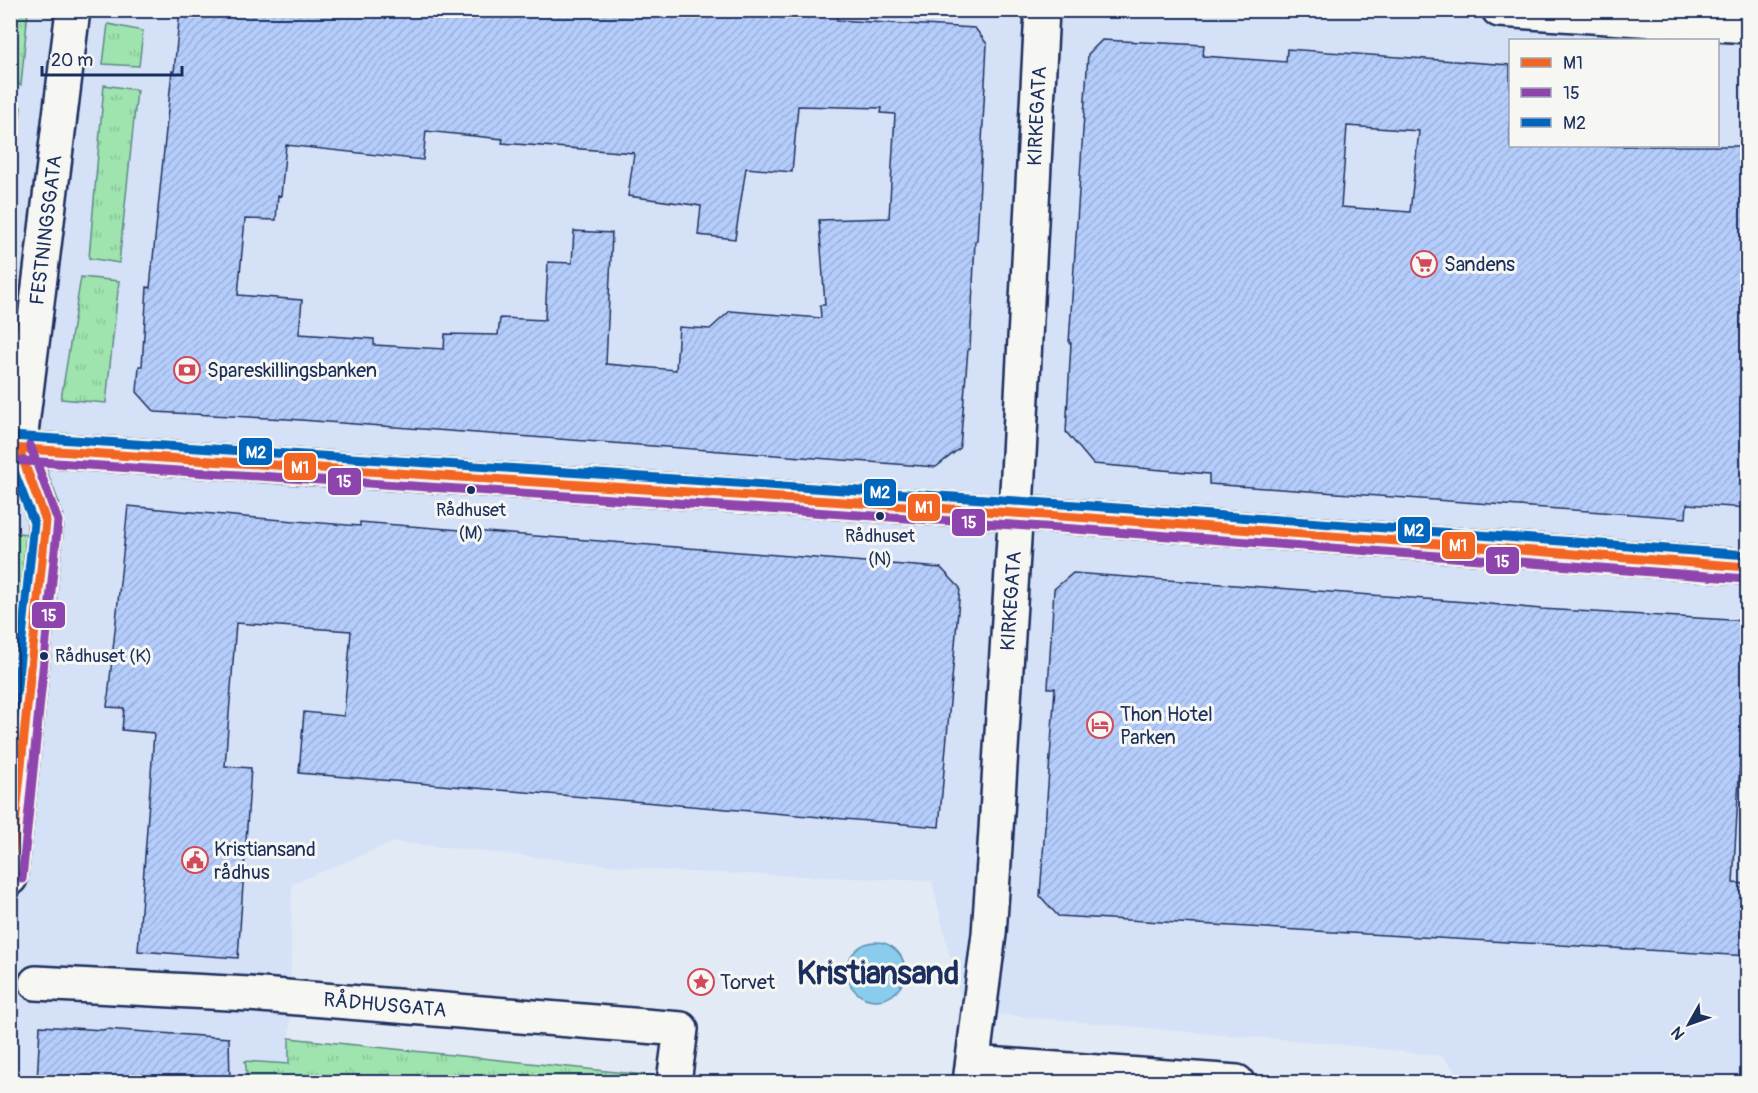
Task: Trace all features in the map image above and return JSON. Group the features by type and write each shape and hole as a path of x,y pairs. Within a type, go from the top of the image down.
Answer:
{"main road":[{"name":"FESTNINGSGATA","path":"10,878 46,521 14,455 73,10"},
{"name":"KIRKEGATA","path":"972,1073 989,934 994,862 1016,513 1042,10"},
{"path":"1499,10 1748,26"},
{"path":"14,455 1016,513 1748,567"},
{"name":"RÅDHUSGATA","path":"36,983 249,994 681,1029 674,1083"},
{"path":"972,1073 1237,1083"}],"shaded area":[{"path":"10,11 1747,11 1747,1082 1466,1082 1442,1056 1320,1042 963,1011 932,881 667,871 394,842 292,884 289,1082 11,1082"}],"green space":[{"path":"11,10 28,11 21,85 11,83"},
{"path":"108,24 143,31 139,66 103,64"},
{"path":"104,85 137,90 119,263 89,258"},
{"path":"10,106 21,107 11,194"},
{"path":"81,277 119,281 106,403 61,399"},
{"path":"11,532 26,534 11,713"},
{"path":"289,1038 712,1082 248,1082 245,1061 289,1064"}],"water":[{"path":"870,942 882,942 897,950 905,965 905,977 897,992 882,1000 870,1000 855,992 847,977 847,965 855,950"}],"building":[{"path":"180,10 838,10 837,20 975,28 987,44 970,349 968,349 960,448 936,467 287,419 155,412 137,392 139,366 142,366 147,287 150,288 172,71 174,72","holes":["798,106 882,108 881,113 895,114 889,218 819,220 825,305 820,305 821,318 730,311 710,329 679,327 676,370 606,364 612,233 574,231 572,263 548,262 545,320 500,318 498,335 445,334 444,349 374,345 374,339 299,334 302,300 238,295 245,219 276,220 286,145 423,160 426,131 503,139 502,143 634,153 628,196 701,206 698,235 735,239 746,168 792,172"]},
{"path":"1102,40 1204,45 1203,56 1286,62 1287,49 1509,65 1509,147 1748,146 1748,508 1687,504 1686,518 1209,484 1209,474 1093,464 1066,432 1071,343 1069,343 1088,54","holes":["1347,126 1419,131 1410,212 1341,207"]},
{"path":"128,506 360,526 360,522 941,568 960,588 939,827 299,773 304,712 344,716 351,631 236,623 225,766 251,768 238,958 138,951 154,733 122,730 124,708 107,707"},
{"path":"1073,573 1541,609 1748,621 1748,693 1744,692 1733,883 1748,884 1748,956 1058,916 1040,896 1055,688 1048,688 1054,589"},
{"path":"40,1026 229,1038 230,1083 37,1083"}],"transit line":[{"name":"M2","path":"11,436 1077,505 1748,555"},
{"name":"15","path":"22,879 58,521 30,445"},
{"name":"M1","path":"10,448 1076,517 1748,567"},
{"name":"M1","path":"10,873 46,521 19,449"},
{"name":"15","path":"10,460 1075,529 1747,579"},
{"name":"M2","path":"10,461 34,523 10,753"}],"place":[{"name":"Sandens","path":"1424,264"},
{"name":"Spareskillingsbanken","path":"187,370"},
{"name":"Rådhuset (M)","path":"471,490"},
{"name":"Rådhuset (N)","path":"880,516"},
{"name":"Rådhuset (K)","path":"44,656"},
{"name":"Thon Hotel Parken","path":"1100,725"},
{"name":"Kristiansand rådhus","path":"195,860"},
{"name":"Torvet","path":"701,982"}],"district":[{"name":"Kristiansand","path":"878,974"}]}
